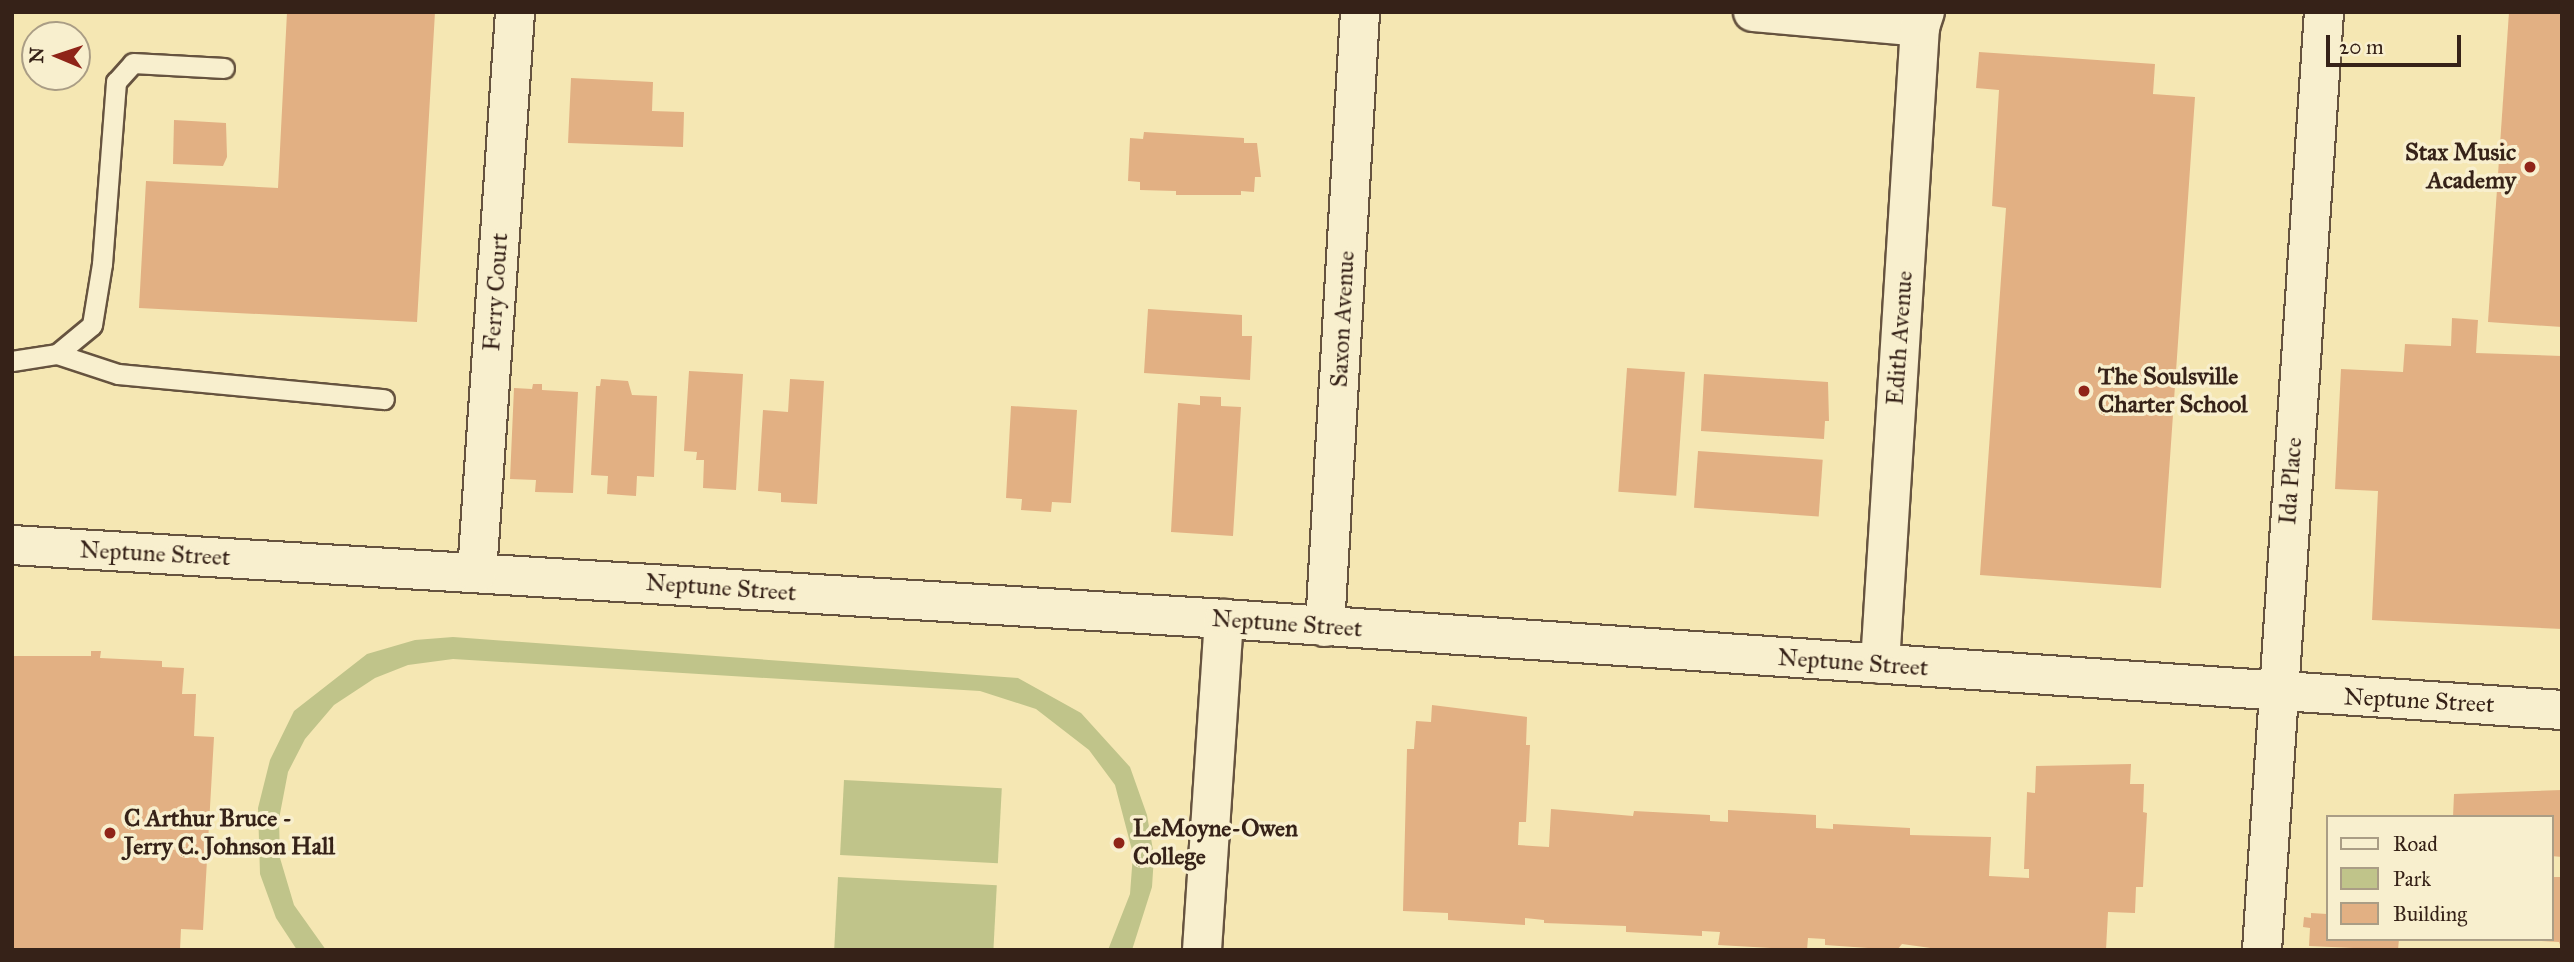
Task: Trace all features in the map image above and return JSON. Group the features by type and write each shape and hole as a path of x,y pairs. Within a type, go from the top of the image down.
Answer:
{"street":[{"name":"Ferry Court","path":"477,573 515,12"},
{"name":"Saxon Avenue","path":"1325,627 1360,12"},
{"path":"1753,12 1923,20"},
{"name":"Ida Place","path":"2262,950 2276,692 2324,12"},
{"name":"Edith Avenue","path":"1880,664 1923,20"},
{"name":"Neptune Street","path":"12,545 1224,620 2562,710"},
{"path":"1202,950 1224,620"}],"lane":[{"path":"57,354 92,325 102,264 116,82 133,63 225,68"},
{"path":"12,361 57,354 118,374 384,399"}],"green space":[{"path":"453,637 1018,678 1081,713 1130,767 1147,815 1154,856 1152,887 1132,950 1108,950 1130,894 1133,854 1115,785 1089,750 1036,709 980,691 453,659 408,665 375,678 334,705 305,739 288,772 279,819 280,858 294,905 326,950 297,950 276,918 260,874 258,808 270,760 294,711 367,654 415,640"},
{"path":"844,780 1002,788 998,863 840,855"},
{"path":"838,877 997,885 993,950 834,950"}],"building":[{"path":"287,12 435,12 417,322 139,308 146,181 278,188"},
{"name":"Stax Music Academy","path":"2509,12 2562,12 2562,327 2488,322"},
{"name":"The Soulsville Charter School","path":"1979,52 2155,64 2153,94 2195,97 2161,588 1980,575 2006,208 1992,206 1999,90 1976,88"},
{"path":"571,78 653,82 652,111 684,112 683,147 568,143"},
{"path":"174,120 226,123 227,157 223,166 173,164"},
{"path":"1144,132 1244,138 1244,143 1257,143 1261,177 1255,177 1254,192 1241,191 1241,195 1176,195 1176,191 1140,190 1140,182 1128,181 1130,138 1143,139"},
{"path":"1148,309 1242,315 1242,336 1252,336 1250,380 1144,373"},
{"path":"2452,318 2478,320 2476,353 2562,356 2562,629 2372,620 2378,491 2335,489 2341,369 2403,372 2405,344 2451,346"},
{"path":"1627,368 1685,372 1676,496 1618,492"},
{"path":"689,371 743,374 736,490 703,488 704,460 696,460 697,452 684,451"},
{"path":"1704,374 1828,382 1829,421 1825,421 1824,439 1701,431"},
{"path":"601,379 628,381 632,395 657,396 654,477 637,476 636,496 607,494 608,476 591,475 596,386 600,386"},
{"path":"790,379 824,381 817,504 781,502 781,493 758,491 763,410 788,412"},
{"path":"533,384 542,384 542,390 578,392 573,493 535,492 536,480 510,479 514,388 532,389"},
{"path":"1200,396 1221,397 1221,406 1241,407 1233,536 1171,532 1178,403 1200,405"},
{"path":"1011,406 1077,410 1071,503 1052,502 1051,512 1021,510 1022,499 1006,498"},
{"path":"1698,451 1823,460 1819,517 1694,508"},
{"name":"C Arthur Bruce - Jerry C. Johnson Hall","path":"91,651 101,651 100,658 162,661 162,667 184,668 182,694 196,694 194,736 214,737 203,930 181,929 180,950 12,950 12,656 91,656"},
{"path":"1432,705 1527,717 1526,745 1530,745 1526,822 1519,822 1518,845 1549,847 1551,809 1633,816 1634,811 1710,815 1710,821 1728,822 1728,810 1816,815 1816,828 1833,829 1833,824 1910,828 1910,835 1991,837 1989,876 2029,878 2029,869 2024,869 2027,792 2035,793 2036,766 2131,764 2130,784 2144,784 2143,812 2147,813 2143,887 2136,887 2135,913 2108,912 2106,950 1945,950 1902,944 1897,950 1825,945 1825,939 1808,938 1807,950 1718,945 1720,932 1702,931 1702,936 1626,932 1626,926 1544,923 1544,920 1525,918 1525,925 1448,920 1448,913 1403,911 1407,749 1414,749 1416,721 1431,722"},
{"path":"2562,790 2562,857 2553,856 2553,815 2453,815 2454,794"},
{"path":"2553,877 2562,877 2562,950 2559,942 2541,941 2553,941"},
{"path":"2311,913 2326,914 2326,941 2399,941 2398,950 2309,946 2310,928 2303,927 2304,917 2311,918"}],"place":[{"name":"Stax Music Academy","path":"2530,167"},
{"name":"The Soulsville Charter School","path":"2084,391"},
{"name":"C Arthur Bruce - Jerry C. Johnson Hall","path":"110,833"},
{"name":"LeMoyne-Owen College","path":"1119,843"}]}
